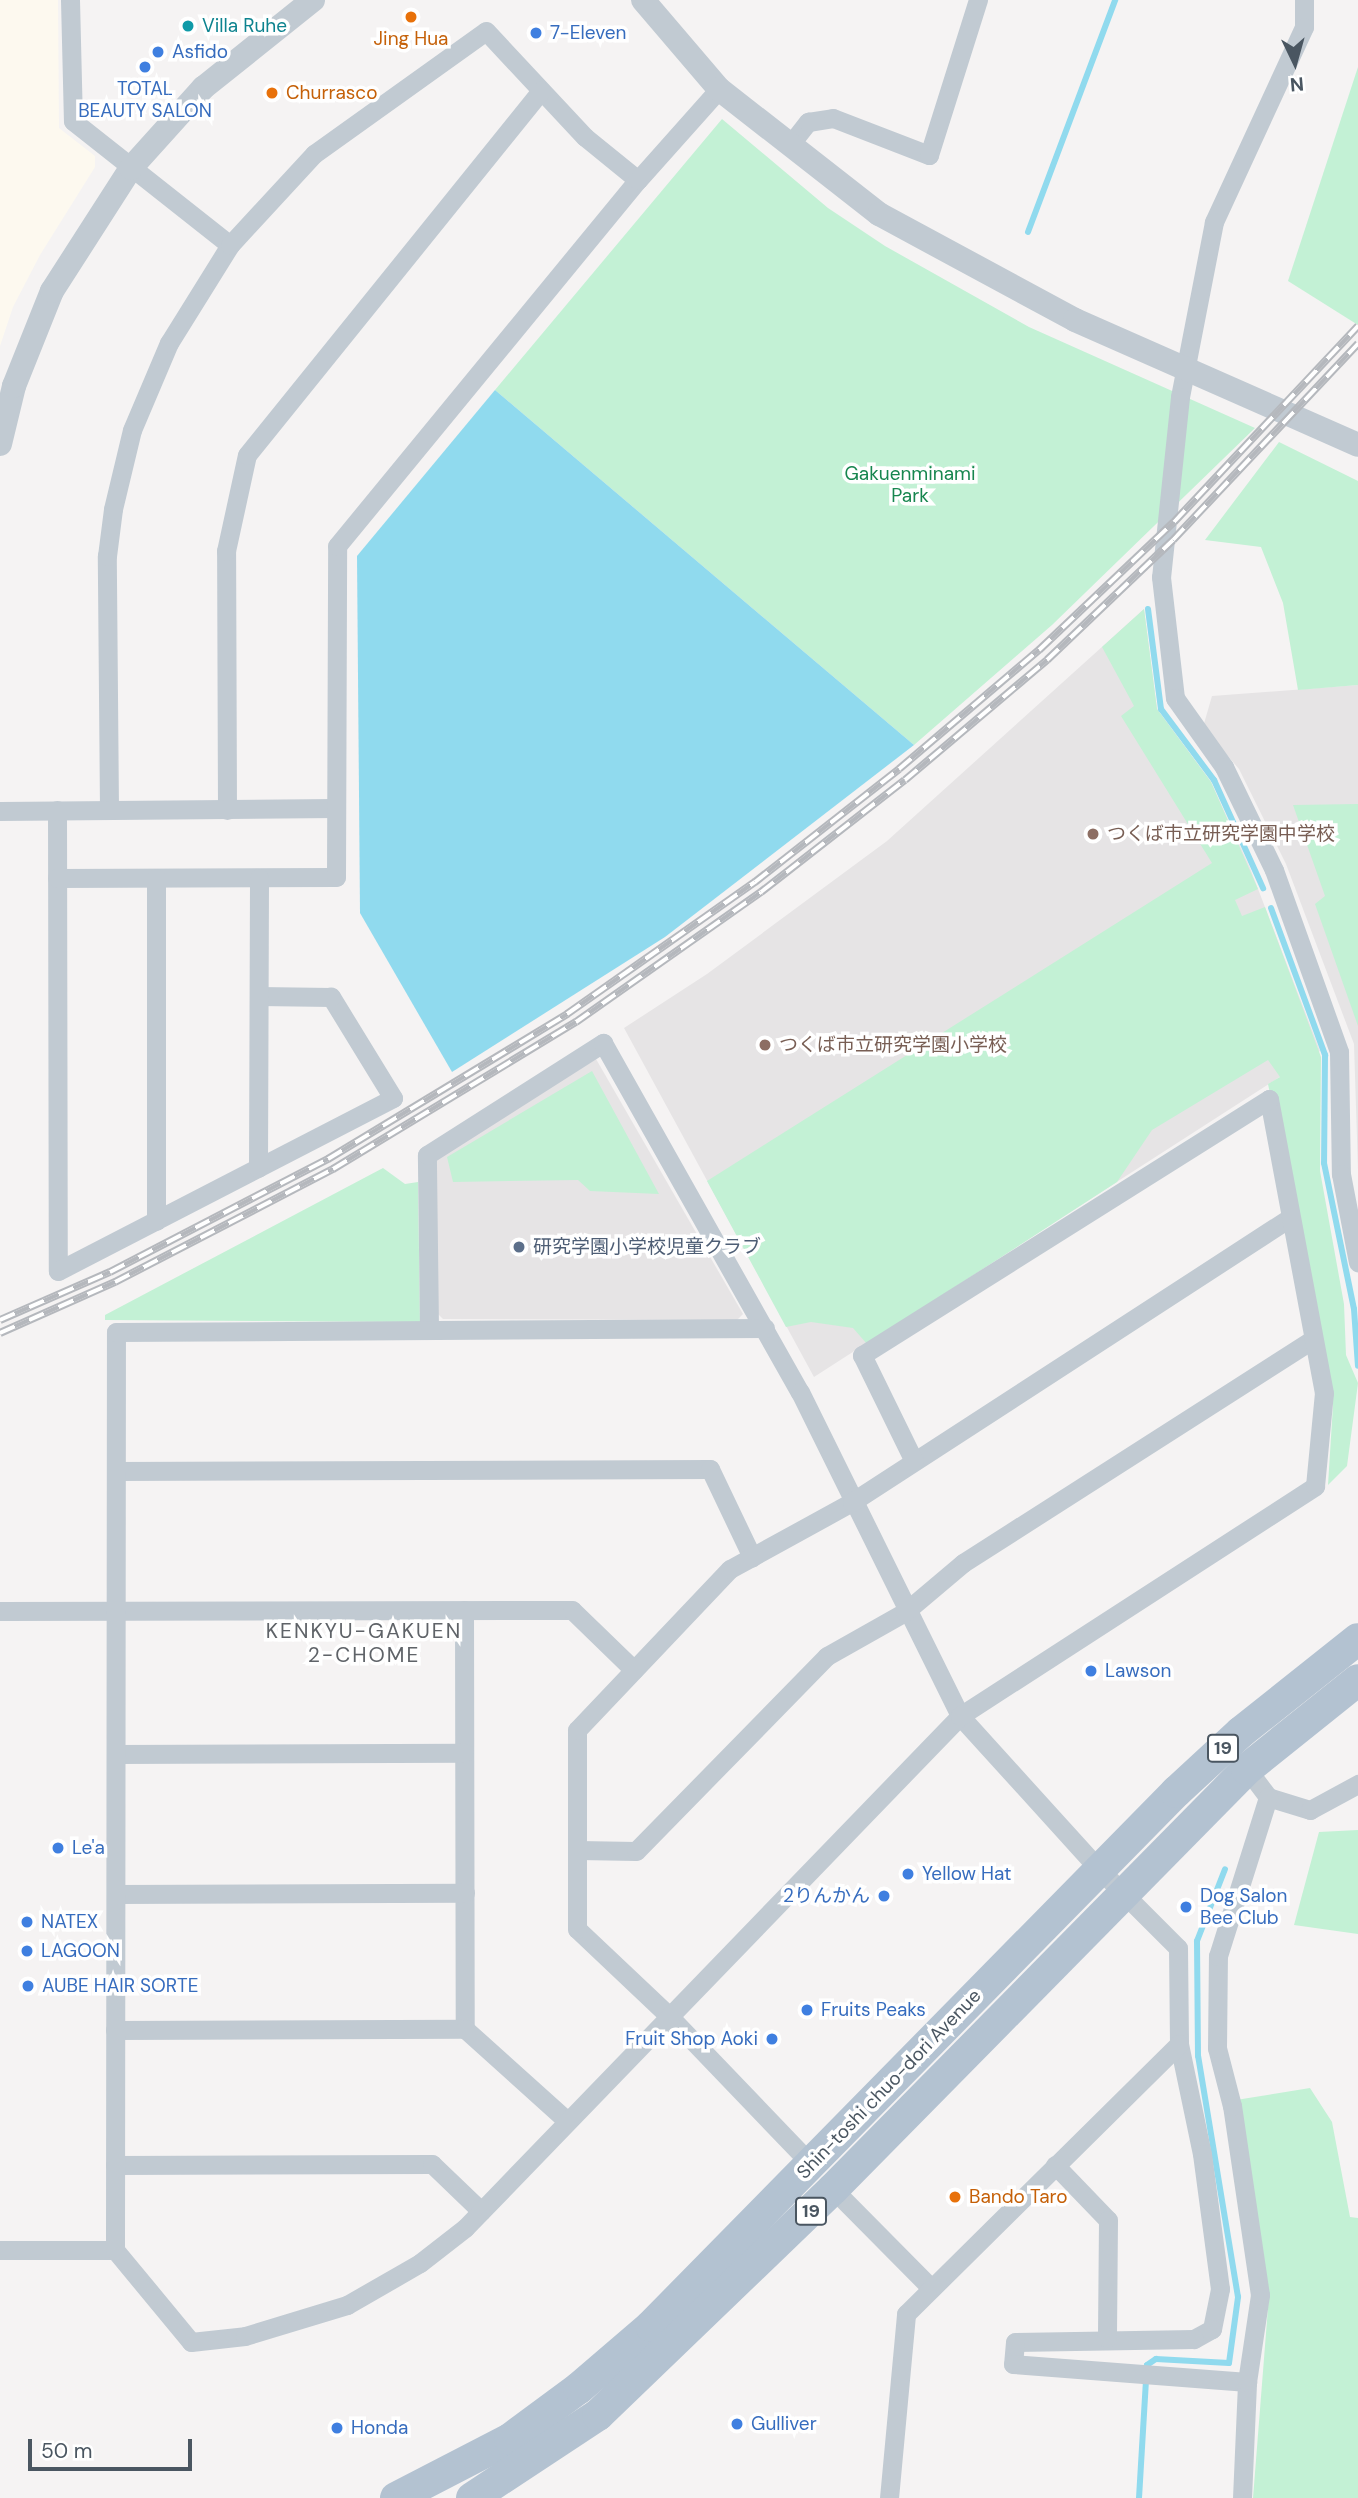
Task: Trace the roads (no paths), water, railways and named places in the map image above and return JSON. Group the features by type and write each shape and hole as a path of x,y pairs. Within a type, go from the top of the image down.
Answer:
{"main road":[{"name":"Shin-toshi chuo-dori Avenue","path":"396,2498 510,2439 579,2388 744,2236 810,2163 1098,1868 1241,1731 1358,1639"},
{"name":"Shin-toshi chuo-dori Avenue","path":"472,2498 598,2415 833,2189 1121,1892 1247,1769 1358,1680"}],"street":[{"path":"70,0 73,121 230,245"},
{"path":"0,443 13,386 52,291 131,168 203,88 313,0"},
{"path":"643,0 719,89 879,214 1075,320 1358,445"},
{"path":"789,146 808,122 833,118 929,155 978,0"},
{"path":"1304,0 1304,27 1214,222 1185,369 1161,577 1175,698 1224,767 1274,870 1339,1052 1340,1161 1358,1262"},
{"path":"109,810 107,556 113,509 132,430 169,343 230,245 314,154 486,31 585,137 638,180"},
{"path":"57,878 336,877 337,546 638,180 719,89"},
{"path":"227,810 226,551 247,455 541,91"},
{"path":"0,811 335,808"},
{"path":"57,810 58,1271 393,1098 331,997 259,996"},
{"path":"156,878 156,1221"},
{"path":"258,1168 259,878"},
{"path":"429,1329 427,1155 603,1043 765,1328 905,1612 960,1716 1098,1868 1178,1948 1179,2044 1202,2154 1220,2289 1212,2329 1194,2339 1107,2338 1015,2342 1013,2364 1247,2382"},
{"path":"765,1328 116,1332 115,2250 191,2343 204,2343 298,2323 347,2305 420,2263 481,2211 960,1716 1315,1486 1324,1393 1288,1219 1269,1099 862,1355 914,1461"},
{"path":"810,2163 668,2015 577,1929 577,1730 730,1569 852,1502 1288,1219"},
{"path":"578,1850 636,1851 827,1656 905,1612 963,1563 1312,1340"},
{"path":"116,1471 710,1469 752,1557"},
{"path":"0,1611 572,1610 634,1670"},
{"path":"464,1611 465,2029"},
{"path":"116,1754 464,1753"},
{"path":"1247,1769 1268,1797 1310,1810 1358,1784"},
{"path":"1242,2498 1247,2382 1260,2295 1232,2106 1217,2048 1218,1956 1268,1797"},
{"path":"116,1894 465,1893"},
{"path":"115,2030 465,2029 567,2121"},
{"path":"889,2498 906,2314 1179,2044"},
{"path":"115,2165 432,2164 481,2211"},
{"path":"1055,2165 1108,2220 1107,2338"},
{"path":"833,2189 931,2288"},
{"path":"0,2250 115,2250"}],"water":[{"path":"495,390 914,745 665,937 452,1072 360,913 357,556"}],"waterway":[{"path":"1028,232 1115,0"},
{"path":"1148,609 1161,709 1214,780 1263,888"},
{"path":"1271,908 1325,1055 1324,1163 1354,1309 1358,1366"},
{"path":"1139,2498 1147,2365 1156,2359 1229,2363 1238,2297 1198,2056 1197,1941 1225,1869"}],"railway":[{"path":"0,1320 110,1272 328,1159 567,1014 755,882 899,769 1039,650 1174,522 1358,326"},
{"path":"0,1333 115,1282 333,1169 576,1022 761,892 905,780 1047,660 1173,540 1358,344"}],"place":[{"name":"Jing Hua","path":"411,17"},
{"name":"Villa Ruhe","path":"188,26"},
{"name":"7-Eleven","path":"536,33"},
{"name":"Asfido","path":"158,52"},
{"name":"TOTAL BEAUTY SALON","path":"145,67"},
{"name":"Churrasco","path":"272,93"},
{"name":"つくば市立研究学園中学校","path":"1093,834"},
{"name":"つくば市立研究学園小学校","path":"765,1045"},
{"name":"研究学園小学校児童クラブ","path":"519,1247"},
{"name":"Lawson","path":"1091,1671"},
{"name":"Le'a","path":"58,1848"},
{"name":"Yellow Hat","path":"908,1874"},
{"name":"2りんかん","path":"884,1896"},
{"name":"Dog Salon Bee Club","path":"1186,1907"},
{"name":"NATEX","path":"27,1922"},
{"name":"LAGOON","path":"27,1951"},
{"name":"AUBE HAIR SORTE","path":"28,1986"},
{"name":"Fruits Peaks","path":"807,2010"},
{"name":"Fruit Shop Aoki","path":"772,2039"},
{"name":"Bando Taro","path":"955,2197"},
{"name":"Gulliver","path":"737,2424"},
{"name":"Honda","path":"337,2428"}],"district":[{"name":"KENKYU-GAKUEN 2-CHOME","path":"364,1643"}],"park label":[{"name":"Gakuenminami Park","path":"910,485"}]}
